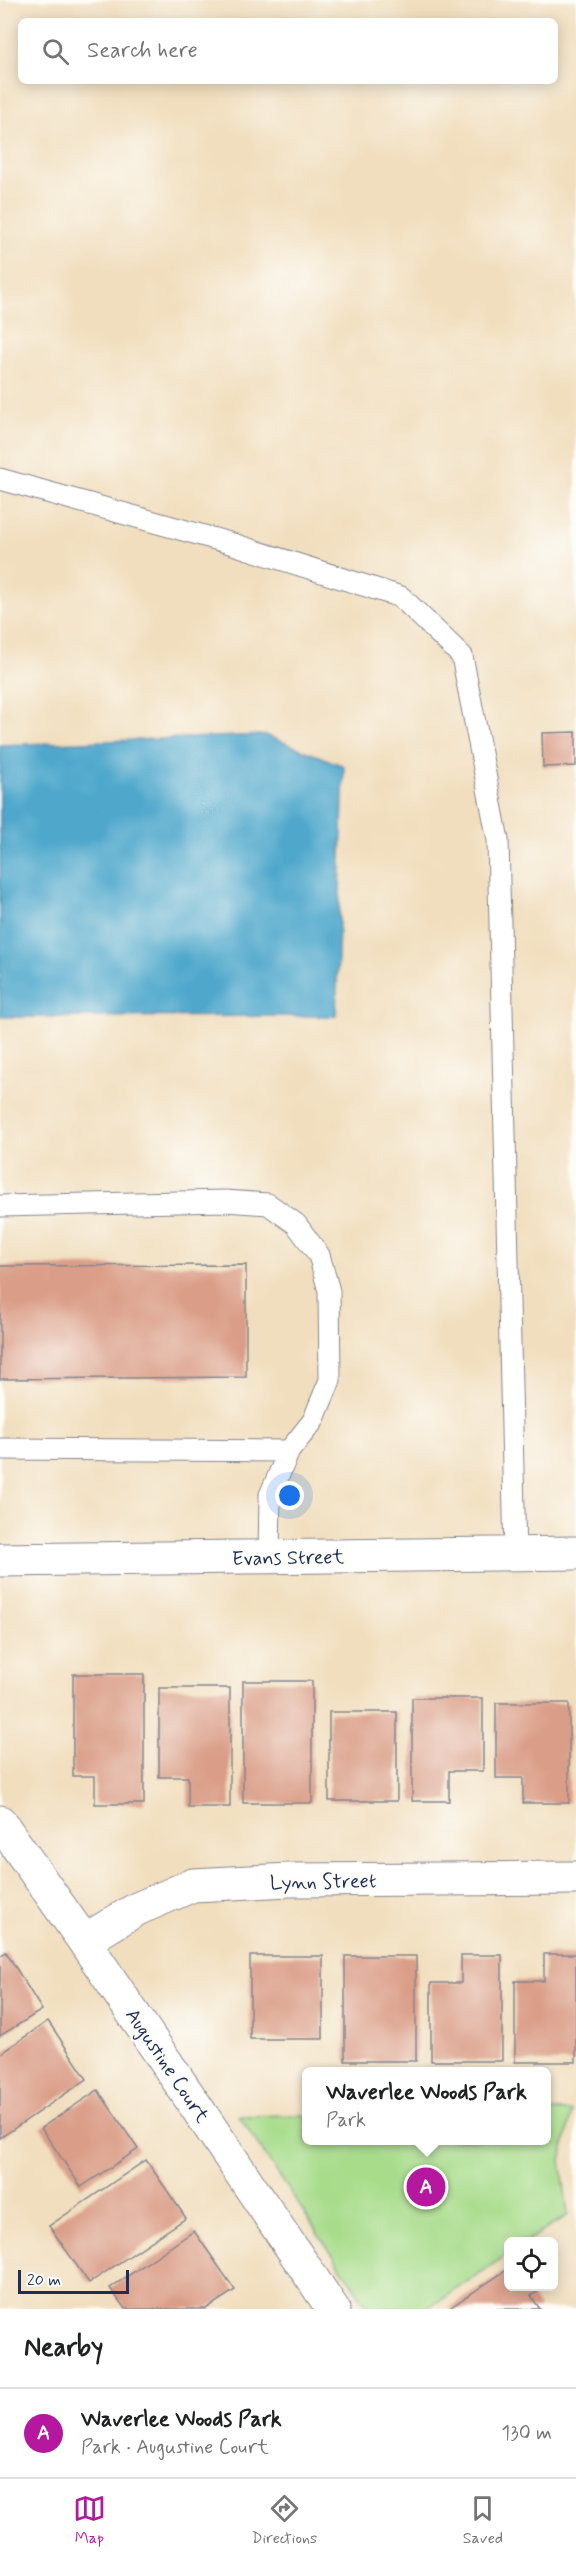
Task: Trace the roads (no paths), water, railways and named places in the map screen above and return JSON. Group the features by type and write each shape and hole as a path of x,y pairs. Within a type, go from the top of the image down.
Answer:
{"street":[{"name":"Evans Street","path":"0,1560 576,1553"},
{"name":"Augustine Court","path":"0,1822 84,1941 333,2309"},
{"name":"Lynn Street","path":"84,1941 137,1909 193,1885 289,1880 576,1878"}],"lane":[{"path":"0,479 233,544 401,597 462,656 498,840 515,1554"},
{"path":"0,1206 225,1201 268,1203 296,1224 319,1255 329,1291 330,1380 313,1421 289,1451 270,1495 269,1557"},
{"path":"0,1449 289,1451"}],"water":[{"path":"265,735 344,766 336,1016 0,1017 0,745"}],"place":[{"name":"Waverlee Woods Park","path":"426,2187"}]}
